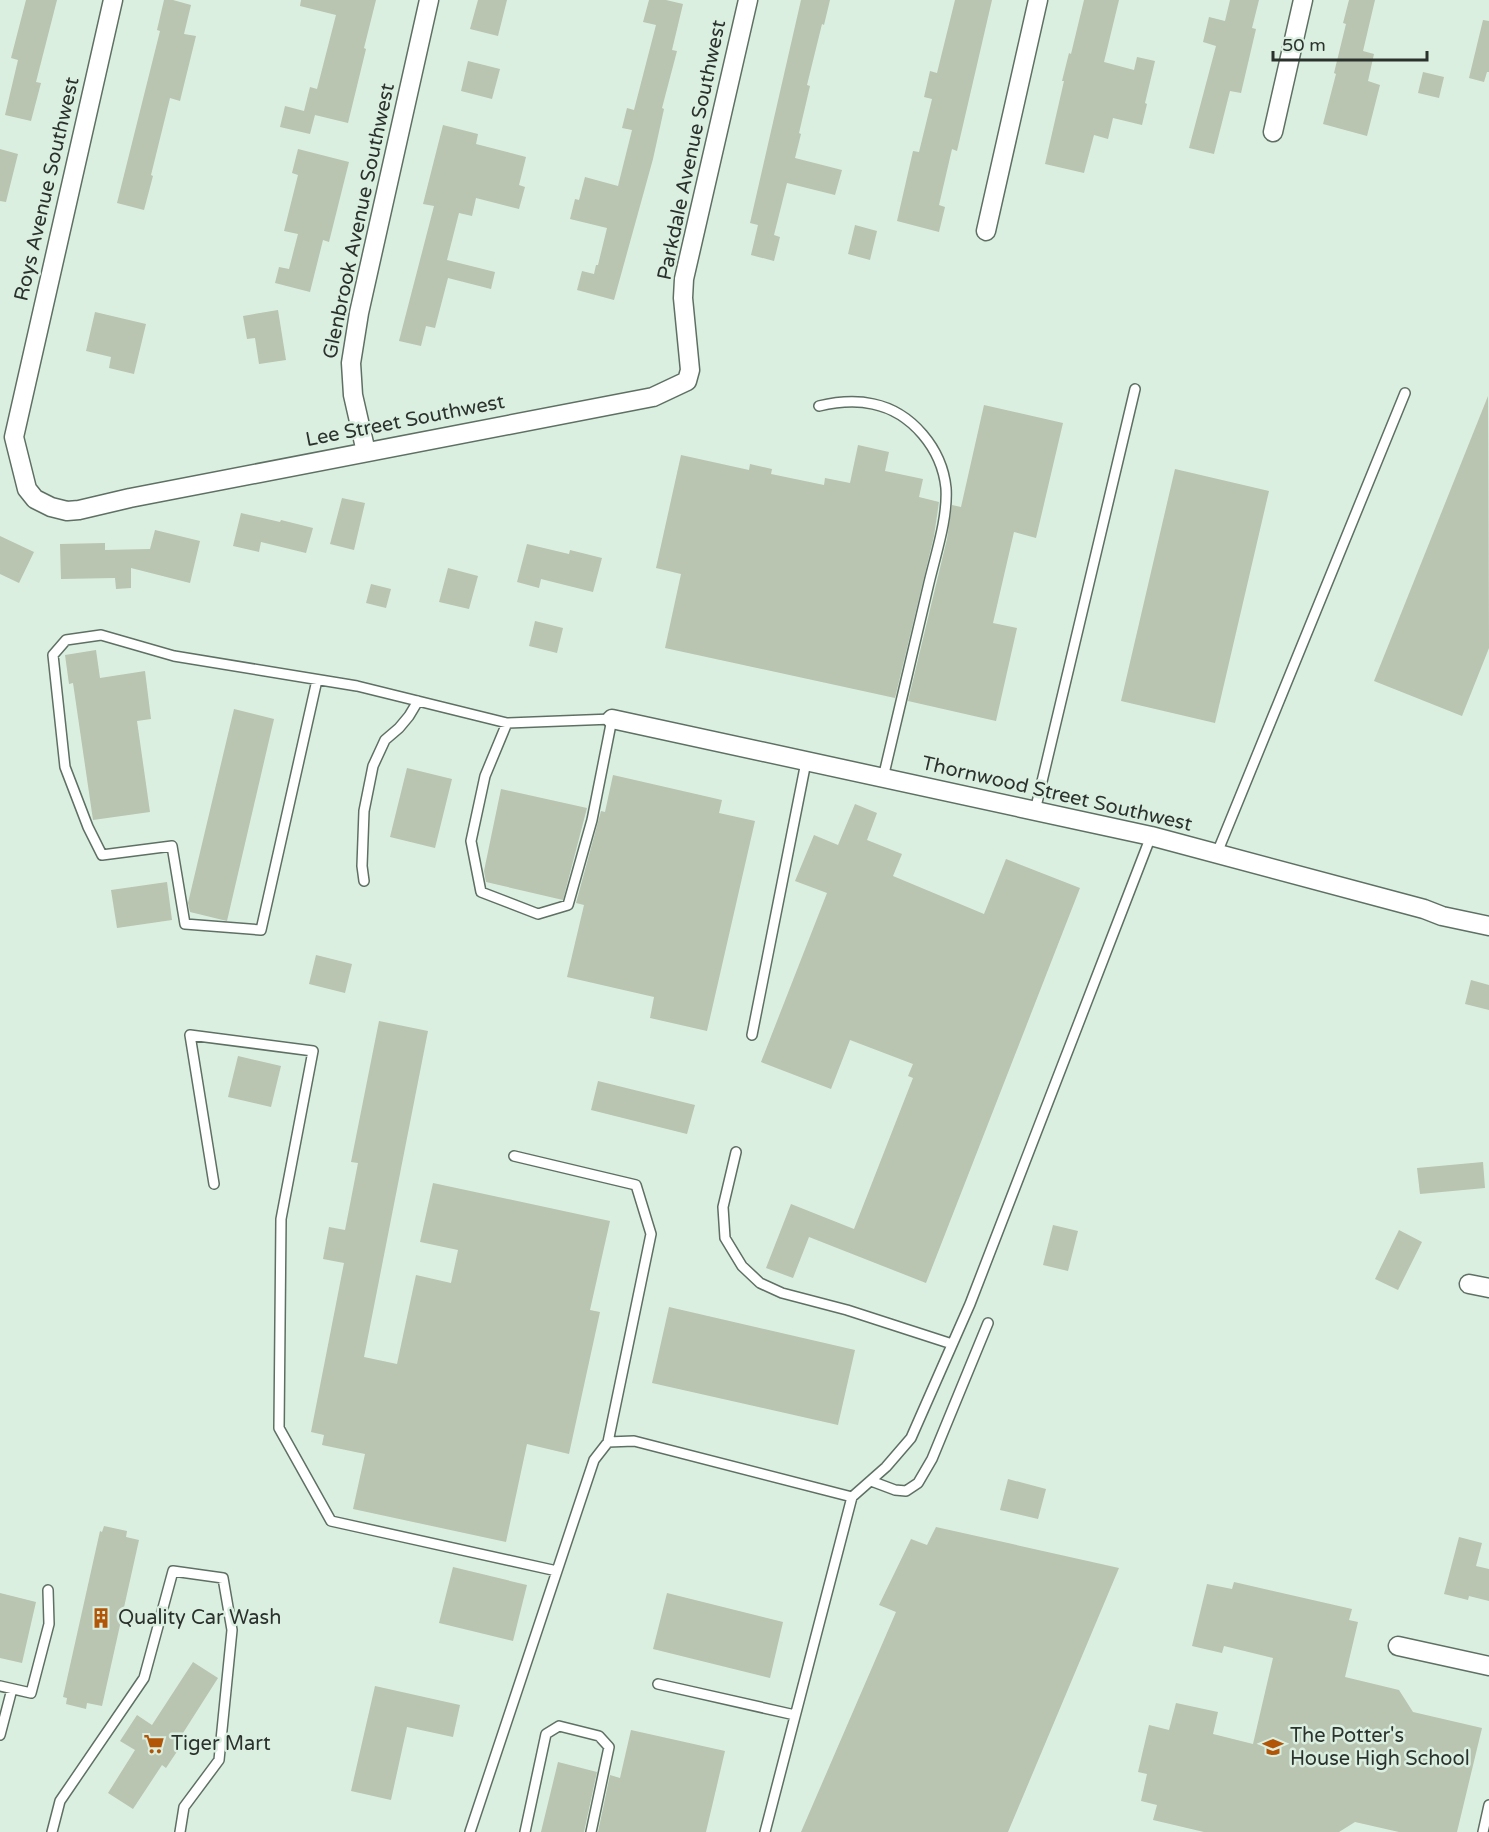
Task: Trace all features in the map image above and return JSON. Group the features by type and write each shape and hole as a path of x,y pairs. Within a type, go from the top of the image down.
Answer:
{"street":[{"name":"Roys Avenue Southwest","path":"112,0 7,439 27,489 35,499 51,507 67,511 79,510 130,498"},
{"name":"Glenbrook Avenue Southwest","path":"366,452 353,395 351,363 359,313 429,0"},
{"name":"Parkdale Avenue Southwest","path":"687,381 690,370 683,298 684,279 748,0"},
{"path":"986,231 1038,0"},
{"path":"1274,132 1304,0"},
{"name":"Lee Street Southwest","path":"130,498 653,397 687,381"},
{"name":"Thornwood Street Southwest","path":"612,719 1150,836 1424,909 1442,916 1489,926"},
{"path":"1469,1284 1489,1288"},
{"path":"1398,1646 1489,1666"}],"lane":[{"path":"1035,811 1135,389"},
{"path":"1217,853 1405,393"},
{"path":"819,406 838,402 873,404 916,425 938,459 945,485 946,504 936,552 883,778"},
{"path":"317,680 261,930 185,924 172,846 102,855 88,827 65,767 53,655 66,640 101,635 174,656 357,686 507,723 612,719 592,820 568,904 538,914 482,892 471,841 485,776 507,723"},
{"path":"364,881 362,867 364,811 373,766 385,740 399,728 418,701"},
{"path":"752,1035 806,762"},
{"path":"765,1832 852,1497 886,1467 911,1438 974,1293 1150,836"},
{"path":"214,1184 190,1035 313,1051 281,1219 279,1428 332,1521 557,1571"},
{"path":"736,1152 723,1207 725,1238 742,1266 760,1283 782,1293 847,1310 952,1344"},
{"path":"470,1832 594,1460 608,1442 651,1234 636,1185 514,1156"},
{"path":"871,1480 895,1490 906,1491 918,1483 932,1459 988,1323"},
{"path":"608,1442 634,1441 852,1497"},
{"path":"52,1832 60,1801 144,1678 173,1571 223,1578 232,1630 219,1760 184,1807 180,1832"},
{"path":"0,1686 31,1693 49,1624 48,1590"},
{"path":"658,1684 795,1715"},
{"path":"0,1735 12,1689"},
{"path":"525,1832 546,1734 559,1726 598,1736 609,1747 591,1832"},
{"path":"1483,1832 1489,1805"}],"building":[{"path":"26,0 57,0 36,82 41,83 31,121 5,115 18,60 11,58"},
{"path":"164,0 191,5 184,34 196,36 180,101 170,98 144,210 117,203 160,31 157,30"},
{"path":"301,0 376,0 348,123 315,115 310,134 280,127 285,106 304,111 310,87 317,89 336,15 300,6"},
{"path":"478,0 507,0 498,36 470,29"},
{"path":"649,0 666,0 683,4 672,50 677,51 662,108 664,109 653,159 614,300 577,290 582,271 594,274 607,228 570,219 575,199 579,200 585,177 618,186 632,130 622,128 627,108 634,110 656,25 643,22"},
{"path":"801,0 830,0 807,85 810,86 795,158 842,170 835,195 787,183 774,235 780,237 774,261 751,255 758,225 750,223"},
{"path":"955,0 992,0 957,151 952,149 939,205 945,207 939,232 897,221 913,151 919,152 932,99 924,97 930,71 937,73"},
{"path":"1084,0 1119,0 1104,62 1134,70 1137,57 1155,61 1142,125 1113,118 1108,139 1094,135 1084,173 1045,164 1064,81 1062,81"},
{"path":"1230,0 1259,0 1252,28 1256,29 1241,93 1230,91 1214,154 1189,148 1216,46 1203,42 1209,17 1225,21"},
{"path":"1349,0 1375,0 1363,51 1374,54 1368,81 1380,85 1367,136 1323,124 1336,74 1334,73 1346,24 1343,23"},
{"path":"1483,20 1489,21 1489,72 1484,82 1469,78"},
{"path":"468,61 500,69 492,99 461,91"},
{"path":"1423,72 1444,77 1439,98 1418,93"},
{"path":"443,125 478,134 476,144 526,157 519,185 525,187 519,209 476,198 472,216 459,213 447,260 495,272 491,289 448,278 435,328 426,326 421,346 399,341 434,206 423,204"},
{"path":"0,149 18,154 6,202 0,201"},
{"path":"298,149 349,162 329,242 323,240 310,292 275,283 279,267 289,269 298,234 284,231 298,175 292,173"},
{"path":"855,225 877,231 870,260 848,254"},
{"path":"278,310 286,360 259,364 255,338 247,339 243,316"},
{"path":"95,312 146,324 134,374 109,368 111,357 86,351"},
{"path":"1488,396 1489,648 1462,716 1374,681"},
{"path":"984,405 1063,423 1036,538 1014,532 993,623 1017,628 996,721 908,701 947,539 952,505 961,507"},
{"path":"858,445 889,452 885,471 923,479 919,497 939,502 934,536 895,698 665,648 681,574 656,568 681,455 749,470 750,464 772,469 771,474 824,485 825,478 850,483"},
{"path":"1175,469 1269,491 1215,723 1121,701"},
{"path":"342,498 365,503 354,550 330,544"},
{"path":"241,513 313,528 306,553 261,542 259,552 233,546"},
{"path":"155,530 200,541 190,583 131,568 131,588 116,589 115,578 61,579 60,544 105,543 105,550 150,549"},
{"path":"0,536 34,552 19,583 0,574"},
{"path":"527,544 569,554 570,550 602,558 593,592 541,579 539,588 517,582"},
{"path":"448,568 478,576 469,609 439,602"},
{"path":"371,584 391,589 386,608 366,603"},
{"path":"535,621 563,628 557,653 529,646"},
{"path":"96,650 100,678 145,671 151,719 137,721 150,812 93,820 73,683 69,684 65,655"},
{"path":"234,709 274,719 227,921 190,912 188,903"},
{"path":"407,768 452,779 435,848 390,837"},
{"path":"613,775 722,800 719,813 755,821 707,1031 650,1018 654,997 567,977 584,905 576,903 601,811 605,812"},
{"path":"501,789 587,808 563,900 486,882 484,871"},
{"path":"855,804 877,813 867,840 902,854 893,876 984,914 1006,859 1080,888 926,1283 809,1237 793,1278 766,1268 791,1204 854,1229 913,1078 908,1076 913,1064 850,1040 831,1089 761,1062 827,893 795,881 814,835 838,845"},
{"path":"167,882 172,920 117,928 111,890"},
{"path":"316,955 352,964 345,993 309,984"},
{"path":"1471,980 1489,985 1489,1010 1465,1004"},
{"path":"379,1021 428,1031 364,1357 397,1364 416,1275 451,1283 458,1250 420,1242 433,1183 610,1221 590,1310 600,1312 569,1454 527,1444 506,1542 353,1509 365,1454 322,1445 324,1435 311,1432 344,1263 323,1259 329,1227 345,1230 358,1163 351,1162"},
{"path":"238,1056 281,1066 271,1107 228,1097"},
{"path":"598,1081 695,1105 687,1134 591,1110"},
{"path":"1483,1162 1485,1188 1420,1194 1417,1168"},
{"path":"1053,1225 1078,1231 1068,1271 1043,1265"},
{"path":"1399,1230 1422,1242 1398,1290 1375,1279"},
{"path":"669,1307 855,1350 838,1425 652,1383"},
{"path":"1008,1479 1046,1489 1038,1519 1000,1510"},
{"name":"Quality Car Wash","path":"104,1526 127,1531 126,1537 139,1540 102,1706 87,1703 86,1709 66,1704 67,1698 63,1697 100,1531 102,1532"},
{"path":"936,1527 1119,1568 1008,1832 801,1832 896,1612 879,1605 911,1539 927,1545"},
{"path":"1459,1537 1482,1543 1476,1566 1489,1569 1489,1601 1469,1596 1468,1600 1444,1594"},
{"path":"453,1567 527,1585 513,1641 439,1623"},
{"path":"1234,1582 1352,1609 1349,1620 1358,1622 1345,1677 1399,1690 1413,1712 1482,1728 1457,1832 1399,1832 1355,1822 1339,1832 1204,1832 1153,1820 1157,1805 1141,1801 1147,1774 1138,1772 1149,1725 1169,1730 1176,1703 1218,1712 1213,1734 1253,1744 1273,1658 1224,1646 1222,1653 1192,1646 1207,1584 1232,1589"},
{"path":"0,1593 36,1602 22,1663 0,1658"},
{"path":"667,1593 783,1622 770,1678 653,1649"},
{"path":"193,1662 218,1678 176,1744 180,1747 166,1768 162,1765 133,1809 108,1793 135,1750 120,1741 137,1715 152,1725"},
{"path":"375,1686 460,1705 453,1737 407,1727 391,1800 351,1791"},
{"path":"631,1730 725,1751 706,1832 598,1832 610,1775 620,1778"},
{"path":"558,1762 597,1772 584,1832 541,1832"}],"place":[{"name":"Quality Car Wash","path":"101,1618"},
{"name":"Tiger Mart","path":"154,1744"},
{"name":"The Potter's House High School","path":"1273,1747"}]}
